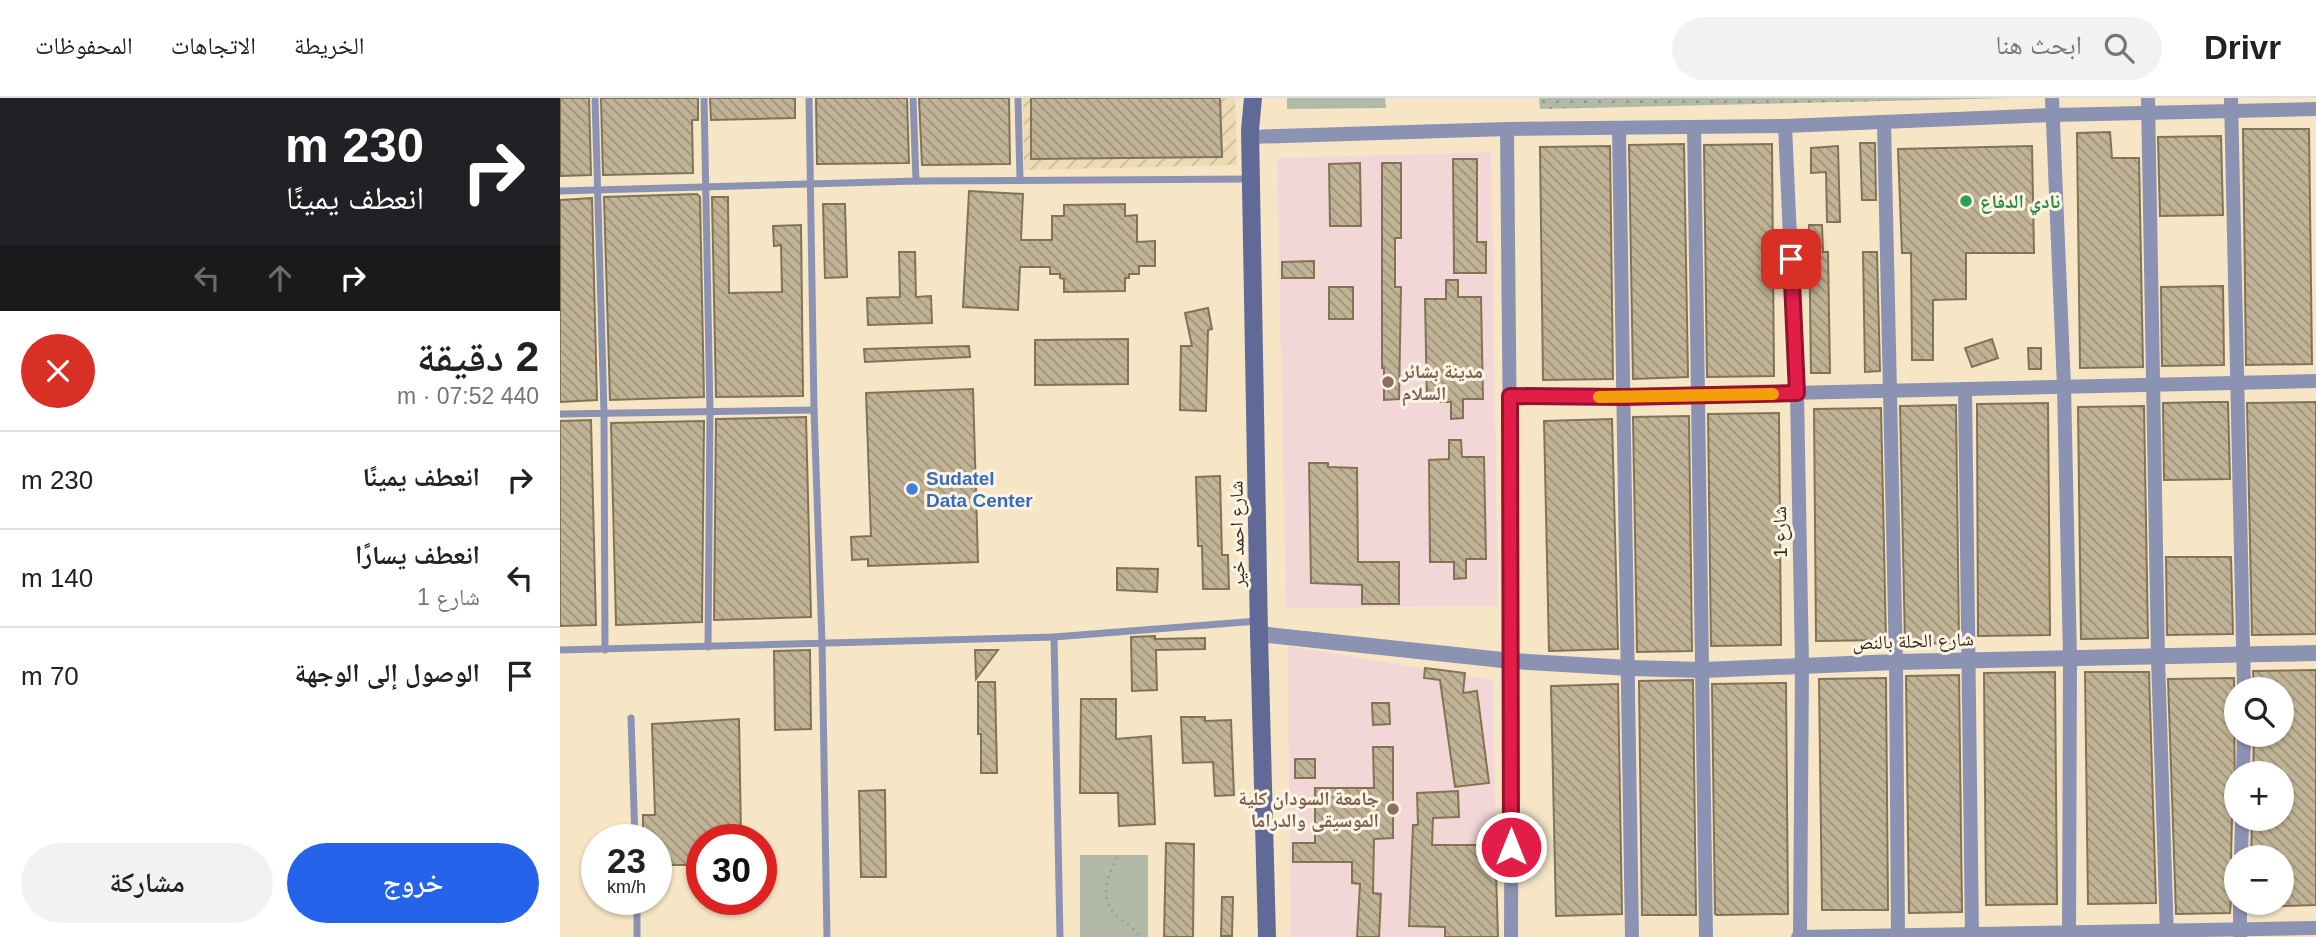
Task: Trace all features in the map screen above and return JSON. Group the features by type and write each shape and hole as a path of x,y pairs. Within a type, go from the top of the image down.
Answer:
{"main road":[{"name":"شارع احمد خير","path":"1243,98 1250,134"},
{"name":"شارع احمد خير","path":"1253,98 1250,134 1268,937"}],"street":[{"path":"2052,98 2064,387 2070,658 2068,934"},
{"path":"1250,134 1785,126 2053,115 2148,105 2231,104 2316,109"},
{"path":"2231,104 2245,677"},
{"path":"2148,105 2158,658 2167,934"},
{"path":"1884,122 1896,662 1898,936"},
{"name":"شارع 1","path":"1785,126 1797,393 1802,665 1799,937"},
{"path":"1694,127 1706,937"},
{"path":"1619,128 1630,668 1632,937"},
{"path":"1507,129 1512,661 1511,937"},
{"path":"1510,396 1697,396 2316,381"},
{"path":"1965,389 1972,936"},
{"name":"شارع الحلة بالنص","path":"1259,627 1512,661 1703,670 1896,662 2316,653"},
{"path":"2240,915 2240,933"},
{"path":"1799,937 2240,933 2316,928"}],"lane":[{"path":"595,98 604,413 605,650"},
{"path":"704,98 710,412 708,647"},
{"path":"809,98 827,937"},
{"path":"913,98 916,181"},
{"path":"1018,98 1020,180"},
{"path":"560,191 916,181 1251,179"},
{"path":"560,414 814,410"},
{"path":"560,650 1054,636 1259,627"},
{"path":"1054,636 1060,937"},
{"path":"631,718 634,824"},
{"path":"637,915 637,937"}],"path":[{"path":"1117,857 1107,879 1108,903 1113,913 1135,928 1140,937"}],"shaded area":[{"path":"1023,98 1235,98 1237,165 1024,170"},
{"name":"مدينة بشائر السلام","path":"1491,152 1498,606 1286,608 1277,158"},
{"name":"جامعة السودان كلية الموسيقى والدراما","path":"1288,646 1493,680 1498,937 1290,937"}],"green space":[{"path":"1287,98 1385,98 1386,108 1287,109"},
{"path":"1539,98 2013,98 1540,109"},
{"path":"1080,855 1148,855 1148,937 1080,937"}],"building":[{"path":"560,98 589,98 591,175 560,176"},
{"path":"601,98 698,98 698,120 692,120 693,173 603,175"},
{"path":"710,98 795,98 795,118 711,120"},
{"path":"816,98 907,98 909,163 817,164"},
{"path":"919,98 1009,98 1010,164 922,165"},
{"path":"1031,98 1220,98 1222,157 1031,159"},
{"path":"2243,129 2309,129 2312,364 2246,365"},
{"path":"2110,132 2112,158 2139,158 2143,367 2080,368 2077,133"},
{"path":"2221,136 2223,215 2160,216 2158,137"},
{"path":"1860,143 1875,143 1876,200 1862,200"},
{"path":"1684,144 1688,377 1633,379 1629,145"},
{"path":"1772,144 1774,376 1707,377 1704,145"},
{"path":"1610,146 1613,379 1543,380 1540,147"},
{"path":"1838,146 1840,222 1827,222 1826,172 1811,173 1811,148"},
{"name":"نادي الدفاع","path":"2032,146 2034,253 1966,253 1966,299 1933,300 1933,360 1912,360 1911,253 1902,253 1898,149"},
{"path":"1453,159 1477,159 1477,242 1486,242 1486,273 1454,273"},
{"path":"1360,163 1361,226 1330,226 1329,164"},
{"path":"1382,163 1401,163 1401,238 1395,238 1395,287 1401,287 1399,399 1384,400 1382,368"},
{"path":"969,191 1023,194 1021,240 1052,240 1052,216 1064,216 1064,205 1125,204 1125,216 1137,215 1137,242 1155,241 1155,266 1139,266 1139,274 1129,274 1129,278 1125,278 1125,291 1064,292 1064,279 1060,278 1060,274 1050,274 1050,267 1020,267 1018,310 963,307"},
{"path":"697,194 700,197 704,397 610,400 604,197"},
{"path":"712,197 728,197 729,293 782,292 781,245 774,246 773,226 801,225 803,396 716,397"},
{"path":"592,198 597,400 560,402 560,200"},
{"path":"823,204 845,204 847,277 825,278"},
{"path":"1809,225 1822,225 1823,252 1828,252 1830,373 1811,373"},
{"path":"899,252 915,252 916,297 931,296 932,323 868,325 867,298 900,297"},
{"path":"1863,252 1877,252 1880,371 1865,372"},
{"path":"1314,261 1314,278 1282,278 1282,262"},
{"path":"1446,280 1458,280 1458,297 1481,297 1483,399 1463,399 1463,418 1451,419 1451,402 1427,402 1425,299 1446,299"},
{"path":"2223,286 2224,365 2162,366 2161,287"},
{"path":"1329,287 1353,287 1353,319 1329,319"},
{"path":"1208,308 1212,329 1208,330 1206,411 1180,410 1181,346 1192,346 1185,313"},
{"path":"1128,339 1128,384 1035,385 1035,340"},
{"path":"1992,339 1998,358 1972,367 1965,348"},
{"path":"969,346 970,357 865,362 864,349"},
{"path":"2028,348 2041,348 2041,369 2029,369"},
{"path":"973,389 978,562 868,566 868,559 852,560 851,537 871,536 866,393"},
{"path":"2228,402 2230,479 2164,480 2163,403"},
{"path":"2316,402 2316,634 2252,635 2247,403"},
{"path":"2048,403 2050,635 1978,636 1977,404"},
{"path":"1956,405 1959,643 1905,644 1900,406"},
{"path":"2144,406 2148,638 2081,639 2078,407"},
{"path":"1881,408 1886,640 1816,641 1814,409"},
{"path":"1779,413 1781,645 1711,646 1708,414"},
{"path":"1689,416 1692,651 1637,652 1633,417"},
{"path":"806,417 811,617 714,620 716,419"},
{"path":"1612,419 1618,649 1549,651 1544,421"},
{"path":"591,420 596,625 560,626 560,421"},
{"path":"704,421 702,622 616,625 611,423"},
{"path":"1449,440 1461,440 1462,457 1484,457 1486,559 1466,559 1466,578 1454,579 1454,562 1430,562 1429,460 1449,459"},
{"path":"1309,463 1357,468 1358,562 1399,562 1399,604 1362,604 1362,585 1311,583"},
{"path":"1220,476 1222,555 1228,555 1229,589 1203,589 1202,546 1198,546 1196,477"},
{"path":"2166,557 2231,557 2233,634 2167,635"},
{"path":"1117,568 1158,569 1157,592 1117,590"},
{"path":"1155,636 1155,639 1205,638 1205,649 1156,650 1157,690 1132,691 1131,637"},
{"path":"810,650 811,729 775,730 774,651"},
{"path":"975,650 998,650 976,679"},
{"path":"1425,668 1465,673 1463,693 1477,691 1489,783 1455,787 1440,680 1424,678"},
{"path":"2316,670 2316,905 2294,906 2294,845 2251,845 2252,831 2294,831 2294,761 2253,761 2254,747 2294,747 2294,677 2253,677 2253,671"},
{"path":"2055,672 2057,904 1986,905 1984,673"},
{"path":"2085,672 2149,672 2156,903 2088,904"},
{"path":"1959,675 1962,912 1909,913 1906,676"},
{"path":"1886,678 1888,910 1822,910 1819,679"},
{"path":"2224,678 2224,747 2235,747 2235,761 2224,761 2224,831 2232,831 2231,845 2224,845 2224,913 2176,914 2168,679"},
{"path":"1693,680 1696,915 1642,915 1639,681"},
{"path":"978,682 995,682 997,773 981,773"},
{"path":"1786,683 1788,914 1717,915 1712,684"},
{"path":"1618,684 1622,914 1556,916 1551,686"},
{"path":"1081,699 1116,699 1116,739 1151,736 1155,824 1119,826 1118,793 1080,793"},
{"path":"1372,703 1389,703 1390,724 1373,725"},
{"path":"1181,717 1205,717 1205,721 1231,720 1234,795 1215,796 1213,762 1183,763"},
{"path":"739,719 741,824 686,824 686,865 672,865 672,824 643,824 643,815 655,815 652,724"},
{"path":"1373,747 1393,747 1393,838 1374,839 1373,893 1381,894 1379,937 1357,937 1360,884 1352,883 1352,862 1293,862 1293,843 1315,843 1315,788 1374,788"},
{"path":"1295,759 1315,759 1315,778 1295,778"},
{"path":"885,790 886,877 861,877 859,791"},
{"path":"1458,791 1459,817 1433,818 1432,845 1479,845 1478,839 1495,839 1498,937 1445,937 1445,927 1409,926 1413,825 1418,825 1417,793"},
{"path":"1166,843 1194,844 1193,937 1164,937"},
{"path":"1222,897 1233,897 1232,936 1221,936"}],"slow traffic":[{"path":"1599,397 1773,394"}],"place":[{"name":"نادي الدفاع","path":"1966,201"},
{"name":"مدينة بشائر السلام","path":"1388,382"},
{"name":"Sudatel Data Center","path":"912,489"},
{"name":"جامعة السودان كلية الموسيقى والدراما","path":"1393,809"}],"route":[{"path":"1511,847 1510,396 1624,397 1797,393 1791,259"}]}
